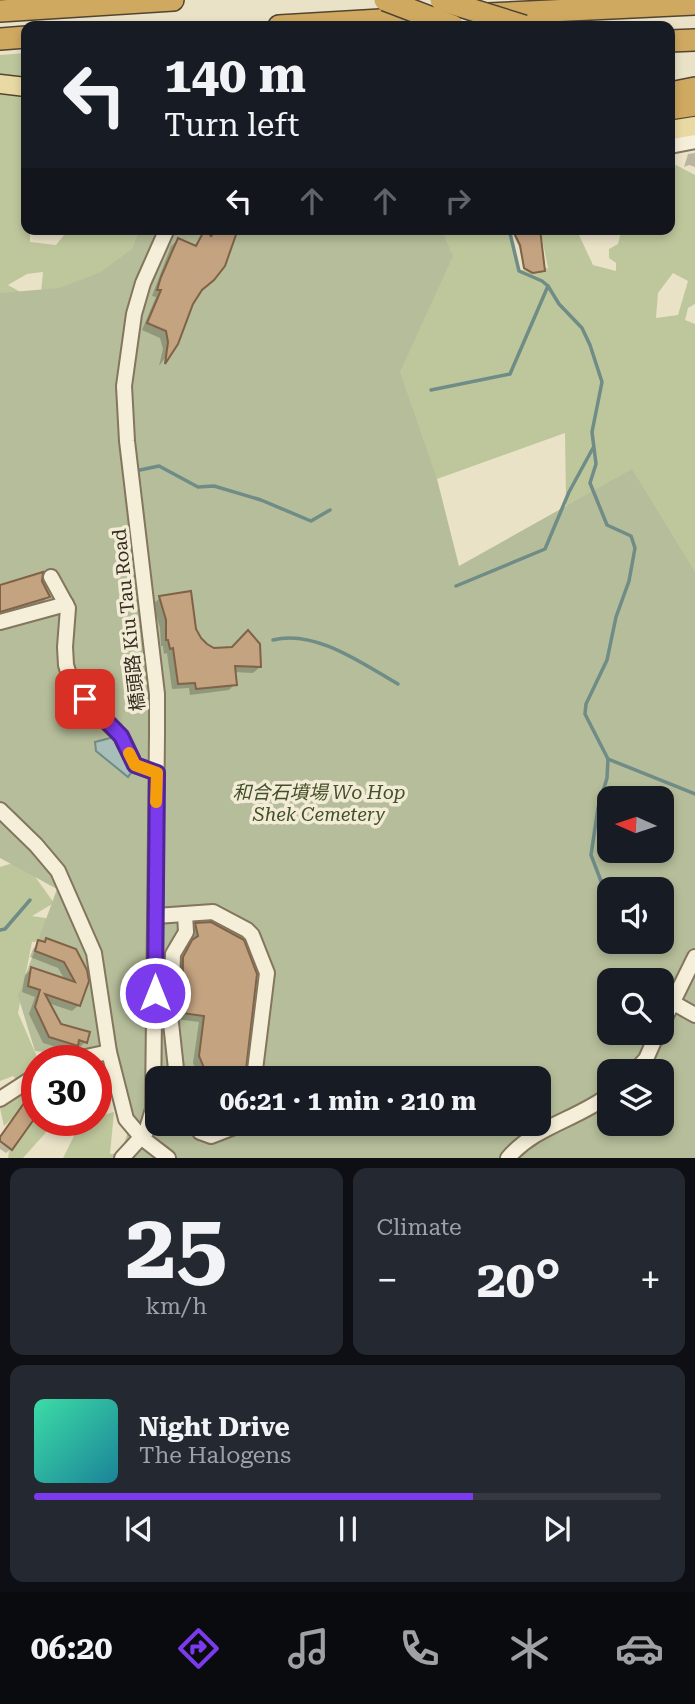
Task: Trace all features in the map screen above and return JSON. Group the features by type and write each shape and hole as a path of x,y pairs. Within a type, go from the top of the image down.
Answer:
{"highway":[{"path":"0,11 173,0"},
{"path":"385,0 440,21"},
{"path":"441,0 508,21"},
{"path":"395,21 695,4"},
{"path":"0,39 21,37"},
{"path":"675,41 695,40"},
{"path":"675,92 695,88"},
{"path":"675,108 695,104"}],"main road":[{"path":"0,85 21,87"},
{"path":"675,129 695,125"}],"street":[{"path":"675,145 695,141"},
{"name":"橋頭路 Kiu Tau Road","path":"142,1138 150,1122 154,1096 157,694 127,441 124,386 134,314 143,282 164,235"},
{"path":"51,577 68,608 66,665 70,678 94,711 121,736 135,765 157,773"},
{"path":"0,622 66,604"},
{"path":"0,810 58,871 94,953 108,1045"},
{"path":"156,916 214,912 247,930 267,967 255,1066"},
{"path":"176,1066 171,1023 173,954 186,932 185,914"},
{"path":"674,998 695,957"},
{"path":"674,1003 695,1015"},
{"path":"112,1064 126,1119 142,1138 168,1158"},
{"path":"0,1099 21,1085"},
{"path":"508,1158 532,1136 597,1103"},
{"path":"122,1158 142,1138"}],"green space":[{"path":"21,53 21,235 30,235 30,242 56,245 64,235 147,235 0,440 0,55","holes":["43,272 40,303 8,285 27,274"]},
{"path":"675,166 695,175 695,304 688,308 685,320 695,324 695,962 674,973 674,968 598,968 599,954 674,954 674,877 610,877 611,863 674,863 674,786 657,786 567,568 565,433 437,479 247,235 509,235 520,270 548,268 541,235 579,235 593,265 616,271 616,263 609,258 609,249 618,244 620,235 675,235","holes":["673,273 688,281 678,315 656,318 658,293"]},
{"name":"和合石墳場 Wo Hop Shek Cemetery","path":"138,235 444,235 453,256 400,372 437,479 459,566 632,469 695,572 695,1158 119,1158 134,1115 112,1070 112,1045 33,1045 18,996 57,889 0,858 0,293 59,288 99,273 132,249"},
{"path":"23,860 54,903 32,916 60,920 65,939 32,942 18,1013 32,1045 21,1045 21,1084 13,1076 0,1081 0,867"},
{"path":"597,973 597,1045 603,1045 581,1095"},
{"path":"21,1094 21,1110 4,1126 0,1108"},
{"path":"21,1134 43,1136 23,1158 8,1158 9,1151"},
{"path":"74,1136 112,1136 110,1154 128,1153 132,1158 63,1158"}],"water":[{"path":"114,737 124,760 133,770 128,777 96,751 95,742"}],"building":[{"path":"202,235 236,235 225,266 202,290 193,304 178,344 165,364 168,342 166,331 147,323 161,290 157,290 161,277 178,238 196,246"},
{"path":"515,235 541,235 545,271 533,273 524,268 520,245"},
{"path":"43,572 42,581 50,597 0,612 0,585"},
{"path":"191,591 196,629 207,644 214,648 232,647 248,630 260,644 261,667 235,666 237,685 196,689 195,683 178,684 173,648 170,649 166,640 166,620 159,596"},
{"path":"211,922 244,940 257,974 246,1066 203,1066 199,1056 204,1016 182,1013 183,957 192,940 198,936 195,923"},
{"path":"46,938 76,949 87,970 89,981 80,1006 45,994 61,1024 90,1032 87,1043 79,1040 78,1045 75,1045 49,1037 35,1007 40,990 28,986 31,967 75,982 64,962 35,951 38,940 45,942"},
{"path":"21,1107 22,1136 12,1150 0,1141 0,1137"}],"waterway":[{"path":"510,235 519,271 548,286 559,304 582,328 590,345 602,382 592,432 596,464 590,483 607,525 631,536 635,548 629,581 616,617 607,660 586,704 585,714 608,759 607,778 598,808 591,855 599,877"},
{"path":"431,390 510,374 548,286"},
{"path":"456,586 545,549 569,492 593,448"},
{"path":"140,470 159,466 198,487 214,486 261,500 311,521 330,510"},
{"path":"273,640 305,639 322,644 354,658 398,684"},
{"path":"608,759 695,794"},
{"path":"0,930 5,929 30,900"}],"slow traffic":[{"path":"129,753 135,765 157,773 156,802"}],"route":[{"path":"85,699 121,736 135,765 157,773 155,993"}]}
